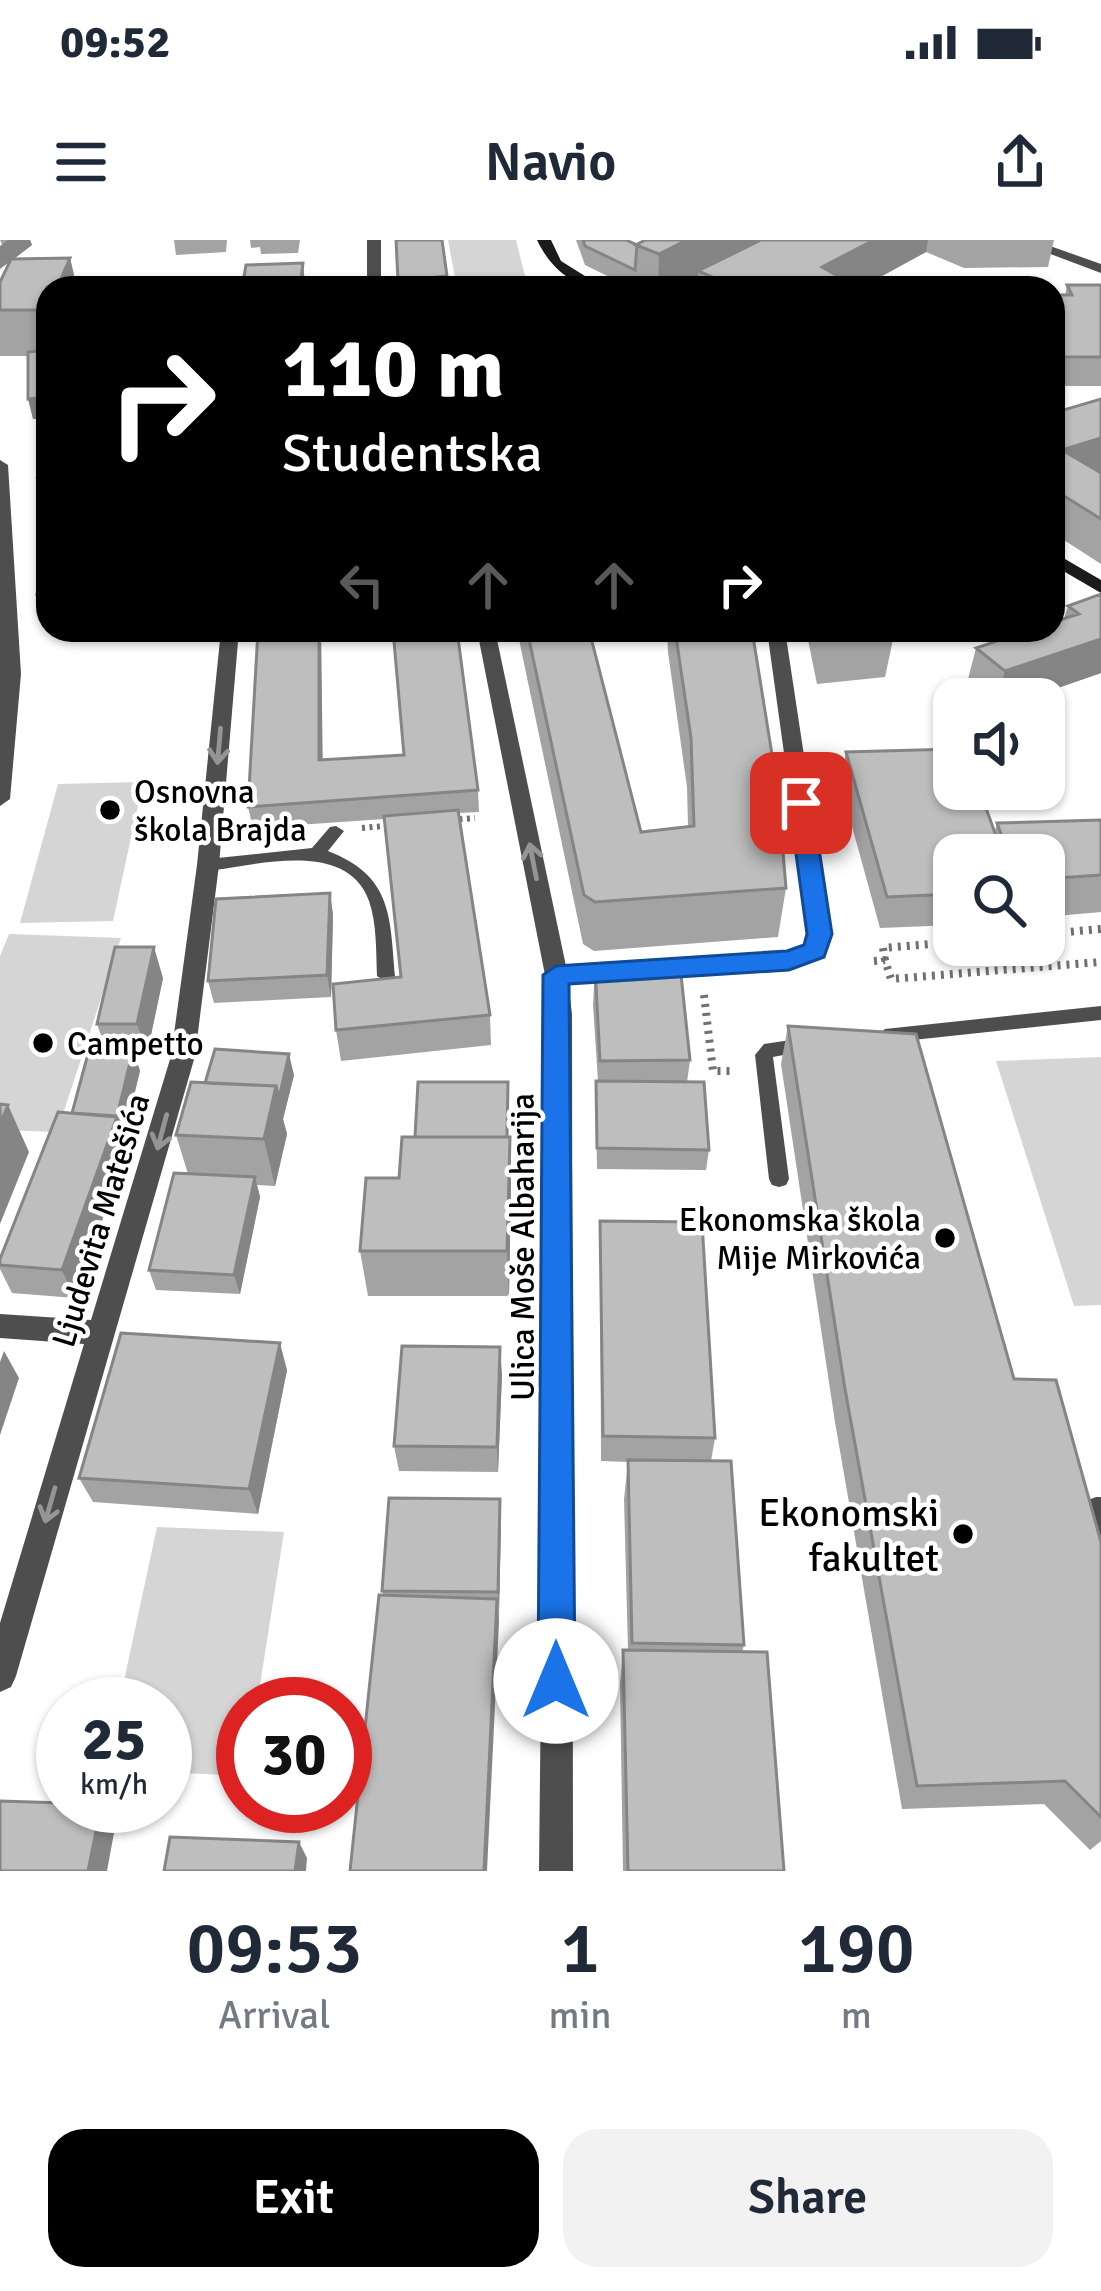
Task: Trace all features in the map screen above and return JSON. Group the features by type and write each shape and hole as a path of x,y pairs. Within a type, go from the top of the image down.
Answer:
{"main road":[{"path":"544,240 555,263 577,276"},
{"path":"1065,565 1101,588"}],"street":[{"path":"374,240 374,276"},
{"path":"1020,240 1101,269"},
{"path":"0,465 10,745 0,799"},
{"name":"Ljudevita Matešića","path":"0,1676 183,1056 208,865 229,642"},
{"name":"Ulica Moše Albaharija","path":"488,642 556,975 556,1871"},
{"path":"556,975 789,960 815,951 820,934 778,642"},
{"path":"0,1326 100,1333"}],"lane":[{"path":"1030,260 1060,255"},
{"path":"317,853 336,830"},
{"path":"208,865 317,853 357,867 366,876 382,914 386,976"},
{"path":"864,1039 1101,1013"},
{"path":"778,1179 764,1055 770,1049 817,1044"},
{"path":"1101,1508 1096,1508 1101,1526"}],"path":[{"path":"451,820 475,818"},
{"path":"357,828 404,824"},
{"path":"1065,932 1101,929"},
{"path":"933,944 883,949 879,961 891,979 1052,966"},
{"path":"1065,965 1101,962"},
{"path":"704,993 713,1071 747,1072 747,1076"}],"shaded area":[{"path":"448,240 516,240 525,276 455,276"},
{"path":"143,782 113,921 20,923 58,784"},
{"name":"Campetto","path":"9,934 121,938 57,1132 0,1130 0,956"},
{"path":"1101,1057 1101,1305 1074,1306 996,1061"},
{"path":"157,1527 284,1532 261,1677 216,1677 216,1775 192,1773 192,1677 125,1677"}],"building":[{"path":"396,240 442,240 447,276 398,276"},
{"path":"583,240 626,240 637,245 635,270 585,246"},
{"path":"645,240 687,240 659,254 636,245"},
{"path":"761,240 874,240 822,267 838,276 710,276 698,271"},
{"path":"70,258 62,276 36,276 36,310 0,310 0,282 11,259"},
{"path":"303,263 301,276 244,276 246,265"},
{"path":"1067,285 1101,285 1101,357 1065,357 1065,295 1072,295"},
{"path":"36,351 36,398 28,399 28,352"},
{"path":"1101,399 1101,438 1065,449 1065,410"},
{"path":"1065,452 1101,473 1101,519 1065,496"},
{"path":"1101,594 1101,639 1005,671 976,648 994,642 1065,642 1065,618 1079,614 1068,606"},
{"path":"257,642 319,642 319,760 404,755 394,642 459,642 478,790 248,807"},
{"path":"530,642 592,642 641,832 694,826 691,738 677,642 754,642 778,792 786,888 595,902 584,895"},
{"path":"933,750 933,810 987,810 995,834 933,834 933,895 887,897 846,752"},
{"path":"458,810 490,1015 336,1030 333,984 401,977 384,816"},
{"path":"1101,820 1101,875 1065,878 1065,834 1001,834 997,823"},
{"path":"330,893 327,975 208,981 216,899"},
{"path":"115,947 154,947 137,1024 97,1024"},
{"path":"680,965 690,1060 600,1061 595,966"},
{"path":"788,1026 916,1034 1014,1379 1056,1380 1101,1542 1101,1817 1065,1781 917,1786 845,1389"},
{"path":"215,1049 289,1054 279,1098 276,1086 205,1083"},
{"path":"89,1050 133,1050 117,1116 72,1113"},
{"path":"596,1081 704,1082 709,1150 597,1148"},
{"path":"191,1082 276,1086 264,1139 176,1135"},
{"path":"418,1082 508,1082 507,1137 415,1137"},
{"path":"58,1112 117,1117 62,1270 0,1265 0,1259"},
{"path":"402,1137 510,1137 507,1251 360,1251 366,1178 399,1178"},
{"path":"174,1173 255,1177 234,1275 149,1270"},
{"path":"600,1221 702,1222 715,1438 603,1436"},
{"path":"121,1333 280,1343 249,1489 79,1478"},
{"path":"402,1346 500,1347 497,1447 394,1446"},
{"path":"628,1460 731,1461 744,1645 632,1643"},
{"path":"389,1498 500,1499 498,1592 382,1591"},
{"path":"379,1595 497,1599 484,1871 350,1871 354,1833 372,1833 370,1677"},
{"path":"623,1650 767,1652 784,1871 628,1871"},
{"path":"0,1801 36,1802 36,1833 96,1833 88,1871 0,1871"},
{"path":"170,1837 299,1842 295,1871 164,1871"}],"place":[{"name":"Osnovna škola Brajda","path":"110,810"},
{"name":"Campetto","path":"43,1043"},
{"name":"Ekonomska škola Mije Mirkovića","path":"945,1238"},
{"name":"Ekonomski fakultet","path":"963,1534"}],"route":[{"path":"556,1681 560,1014 556,975 789,960 815,951 820,934 801,803"}]}
